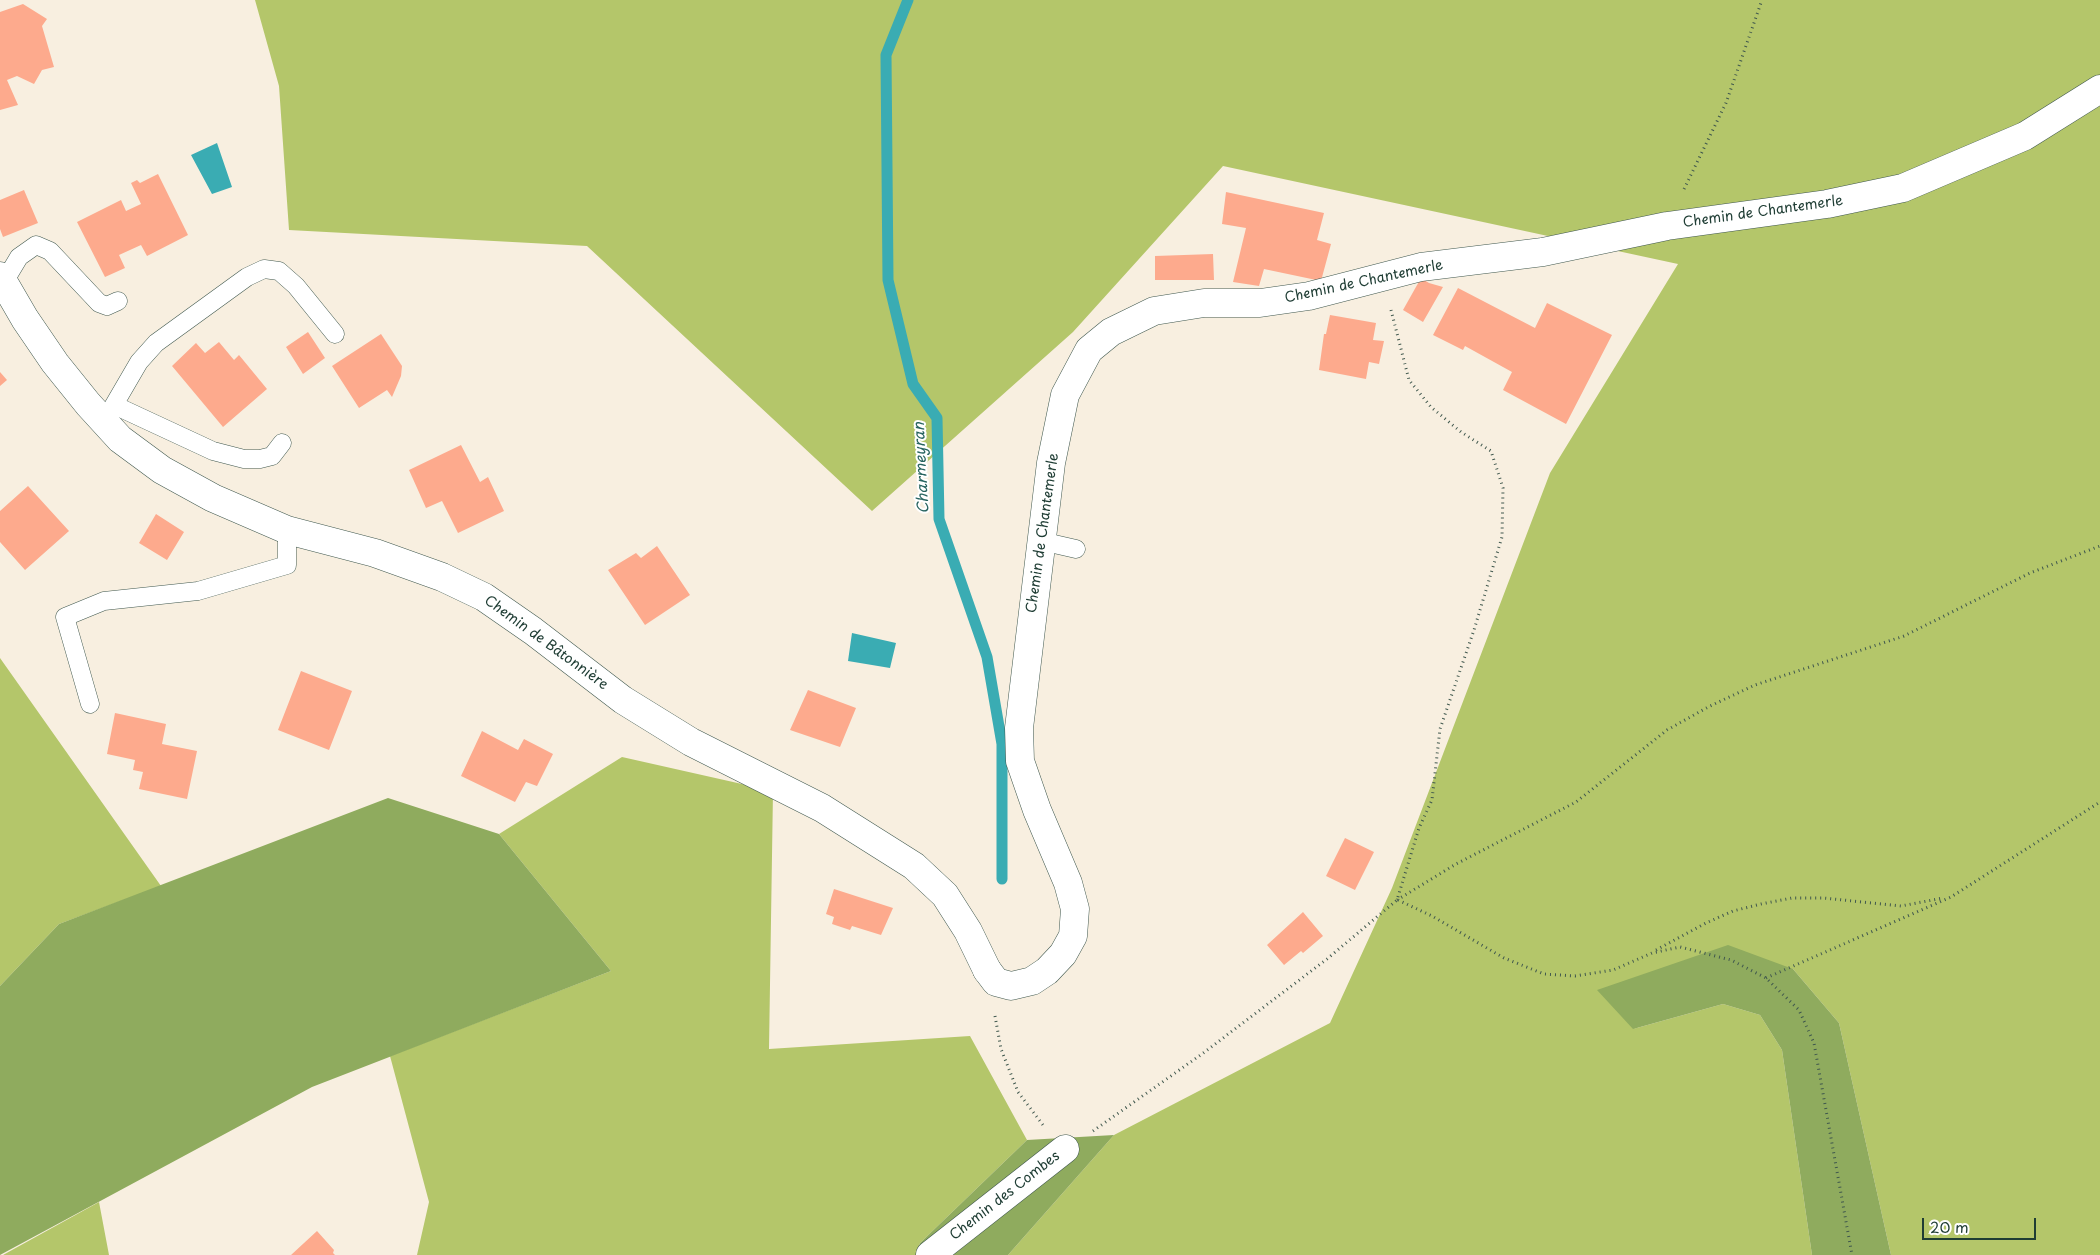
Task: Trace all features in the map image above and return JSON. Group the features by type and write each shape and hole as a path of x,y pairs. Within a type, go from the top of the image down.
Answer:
{"street":[{"name":"Chemin de Chantemerle","path":"987,970 996,982 1011,986 1032,981 1047,971 1063,954 1072,936 1075,909 1068,883 1037,810 1020,761 1019,718 1051,462 1065,395 1089,350 1111,332 1154,311 1204,303 1260,303 1309,296 1421,267 1543,252 1667,226 1827,204 1903,188 2026,136 2100,89"},
{"name":"Chemin de Bâtonnière","path":"2,279 25,319 55,363 109,413 120,439 162,470 212,498 287,530 375,553 442,577 484,597 533,631 623,700 691,742 822,808 914,866 945,895 968,931 987,970"},
{"name":"Chemin des Combes","path":"930,1255 1065,1149"}],"lane":[{"path":"2,279 19,258 36,245 50,251 99,303 107,306 118,301"},
{"path":"282,443 272,456 260,460 244,459 213,451 109,413 139,362 156,343 247,277 264,269 279,271 296,286 335,334"},
{"path":"90,704 65,617 104,601 198,590 286,565 287,530"},
{"path":"1041,541 1076,549"}],"path":[{"path":"1667,226 1726,103 1762,0"},
{"path":"1382,278 1409,380 1431,407 1461,432 1491,452 1503,488 1502,537 1474,630 1440,729 1432,800 1419,828 1398,900"},
{"path":"1065,1149 1128,1108 1202,1054 1327,959 1398,900 1456,864 1576,802 1667,730 1710,706 1755,685 1904,636 2030,572 2100,546"},
{"path":"1766,978 1951,896 2100,802"},
{"path":"1398,900 1432,916 1504,958 1544,974 1575,976 1613,970 1652,953 1715,919 1733,911 1761,904 1792,898 1823,898 1901,906 1951,896"},
{"path":"1652,953 1680,947 1731,960 1766,978 1800,1010 1814,1043 1852,1255"},
{"name":"Chemin des Combes","path":"987,970 1001,1049 1018,1092 1065,1149"}],"green space":[{"path":"255,0 2100,0 2100,1255 1891,1255 1839,1023 1793,969 1633,1029 1723,1004 1760,1015 1782,1050 1812,1255 1008,1255 1114,1135 1330,1023 1392,888 1550,473 1678,264 1223,166 1073,332 872,511 587,246 289,230 279,86"},
{"path":"0,658 161,886 59,924 0,986"},
{"path":"622,757 773,791 769,1049 970,1036 1027,1140 920,1243 917,1255 417,1255 429,1202 390,1056 611,971 499,834"},
{"path":"388,798 499,834 611,971 312,1087 0,1255 0,986 59,924"},
{"path":"1728,945 1793,969 1839,1023 1891,1255 1812,1255 1782,1050 1760,1015 1723,1004 1633,1029 1597,990"},
{"path":"1114,1135 1008,1255 917,1255 920,1243 1027,1140"},
{"path":"99,1202 109,1255 3,1255"}],"water":[{"path":"217,143 232,187 212,194 191,155"},
{"path":"852,633 896,643 890,668 848,661"}],"building":[{"path":"23,4 47,19 42,26 54,67 42,70 34,84 17,76 7,80 18,105 0,110 0,12"},
{"path":"158,174 188,235 147,256 141,245 119,255 125,268 105,277 77,222 121,200 126,211 141,204 131,183 137,180 140,183"},
{"path":"24,190 38,223 3,237 0,229 0,200"},
{"path":"1226,192 1324,213 1317,240 1331,244 1321,281 1264,269 1259,286 1233,282 1246,228 1222,224"},
{"path":"1213,254 1214,280 1155,280 1155,256"},
{"path":"1421,278 1429,283 1443,287 1423,322 1403,310"},
{"path":"1458,288 1535,328 1547,303 1612,335 1566,424 1503,390 1512,372 1465,346 1463,350 1433,335"},
{"path":"1330,315 1376,323 1373,340 1384,341 1379,364 1369,362 1366,379 1319,370 1324,334 1326,334"},
{"path":"308,332 325,358 303,374 286,347"},
{"path":"381,334 402,366 401,376 392,397 387,390 359,408 332,366"},
{"path":"219,342 234,360 239,355 267,389 223,427 172,366 196,343 205,353"},
{"path":"0,372 7,380 0,386"},
{"path":"461,445 480,482 488,477 504,511 458,533 442,501 426,508 409,470"},
{"path":"28,486 69,531 25,570 0,542 0,511"},
{"path":"156,514 184,532 167,560 139,543"},
{"path":"657,546 690,595 645,625 608,570 636,553 641,558"},
{"path":"301,671 352,691 329,750 278,730"},
{"path":"808,690 856,708 840,747 790,730"},
{"path":"115,713 166,724 162,744 197,751 187,799 139,789 143,772 133,770 135,760 107,754"},
{"path":"482,731 518,750 524,739 553,754 537,786 526,782 515,802 461,776"},
{"path":"1345,838 1374,852 1355,890 1326,876"},
{"path":"834,889 893,908 881,935 852,926 850,930 832,924 834,917 826,914"},
{"path":"1303,912 1323,936 1303,953 1301,951 1284,965 1267,945"},
{"path":"317,1231 334,1250 333,1253 335,1255 291,1255"}],"waterway":[{"name":"Charmeyran","path":"908,0 886,55 888,280 913,384 937,418 939,519 987,657 1002,744 1002,879"}]}
